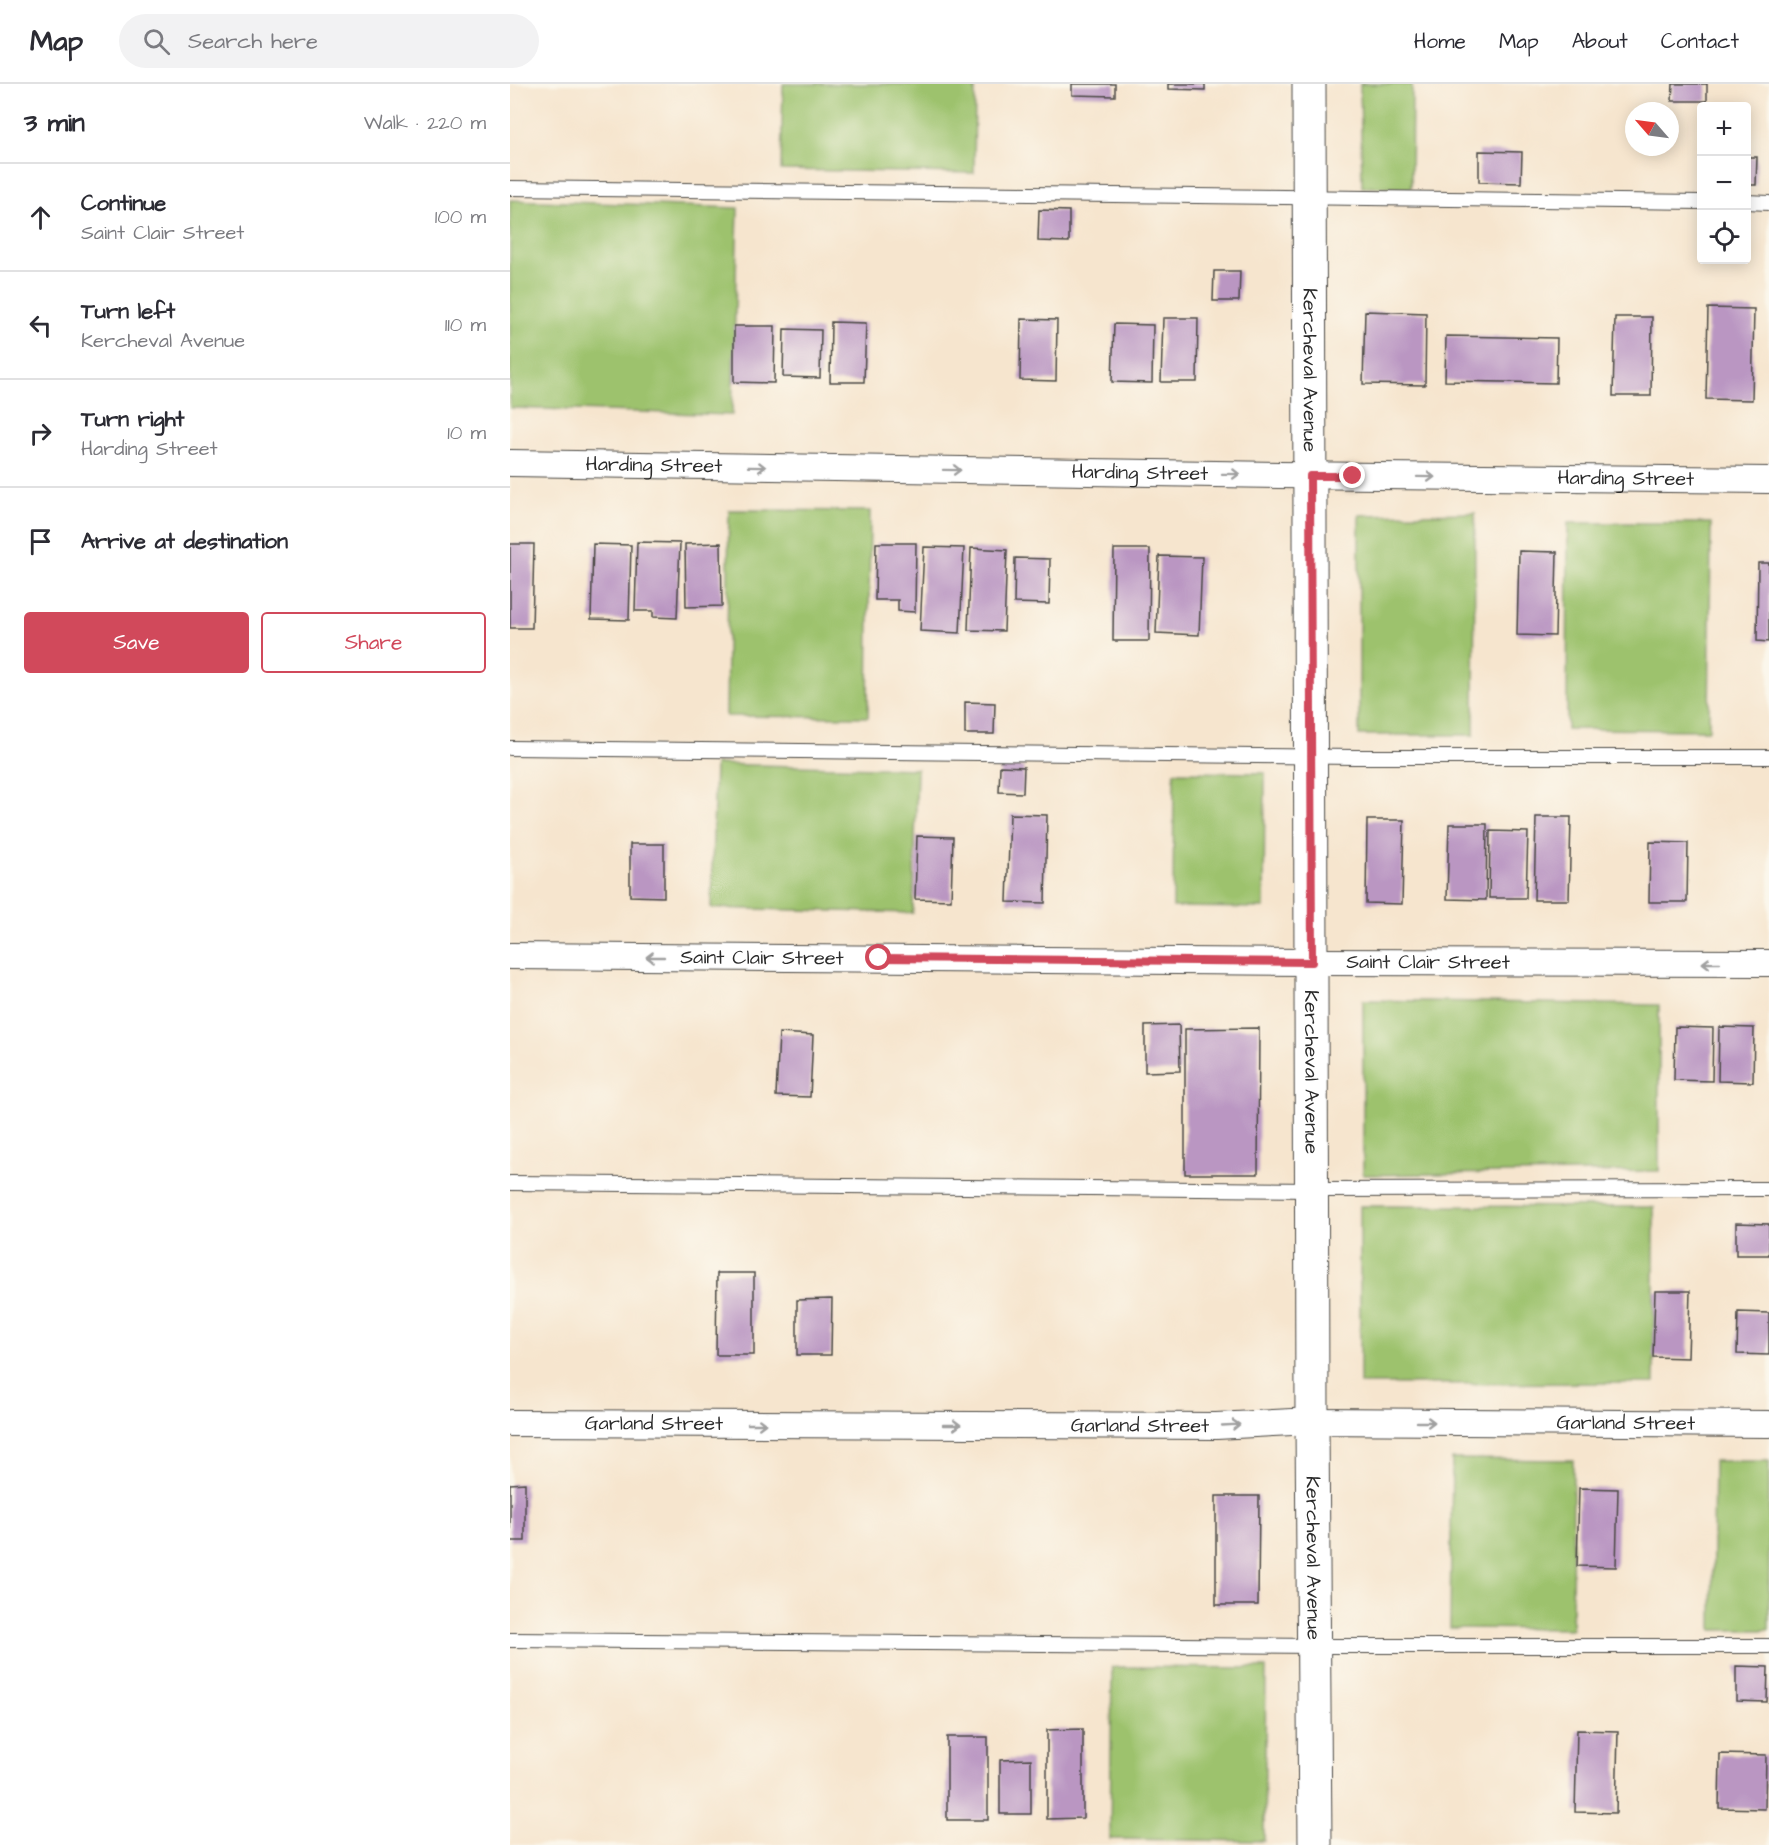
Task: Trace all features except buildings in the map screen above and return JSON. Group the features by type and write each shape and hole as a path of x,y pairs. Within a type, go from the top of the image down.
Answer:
{"street":[{"name":"Kercheval Avenue","path":"1309,84 1315,1845"},
{"name":"Harding Street","path":"510,463 1310,476 1769,480"},
{"name":"Saint Clair Street","path":"510,956 1769,963"},
{"name":"Garland Street","path":"510,1424 1216,1425 1312,1421 1769,1424"}],"lane":[{"path":"510,189 1697,202"},
{"path":"1751,202 1769,203"},
{"path":"510,748 1311,757 1769,757"},
{"path":"510,1183 1313,1190 1769,1189"},
{"path":"510,1640 1314,1646 1769,1646"}],"green space":[{"path":"783,84 975,84 974,173 781,170"},
{"path":"1360,84 1412,84 1411,188 1362,187"},
{"path":"510,200 738,208 732,415 510,408"},
{"path":"729,510 870,511 868,717 726,716"},
{"path":"1475,513 1474,735 1359,735 1359,515"},
{"path":"1568,523 1711,523 1709,730 1567,729"},
{"path":"715,764 917,769 913,913 711,908"},
{"path":"1174,772 1265,773 1264,908 1173,907"},
{"path":"1363,1000 1659,1005 1659,1171 1363,1175"},
{"path":"1360,1206 1654,1207 1654,1383 1360,1384"},
{"path":"1452,1459 1573,1460 1572,1629 1450,1628"},
{"path":"1714,1461 1769,1461 1769,1630 1712,1630"},
{"path":"1112,1667 1266,1668 1264,1841 1110,1839"}],"route":[{"path":"879,958 1312,962 1310,476 1353,476"}]}
